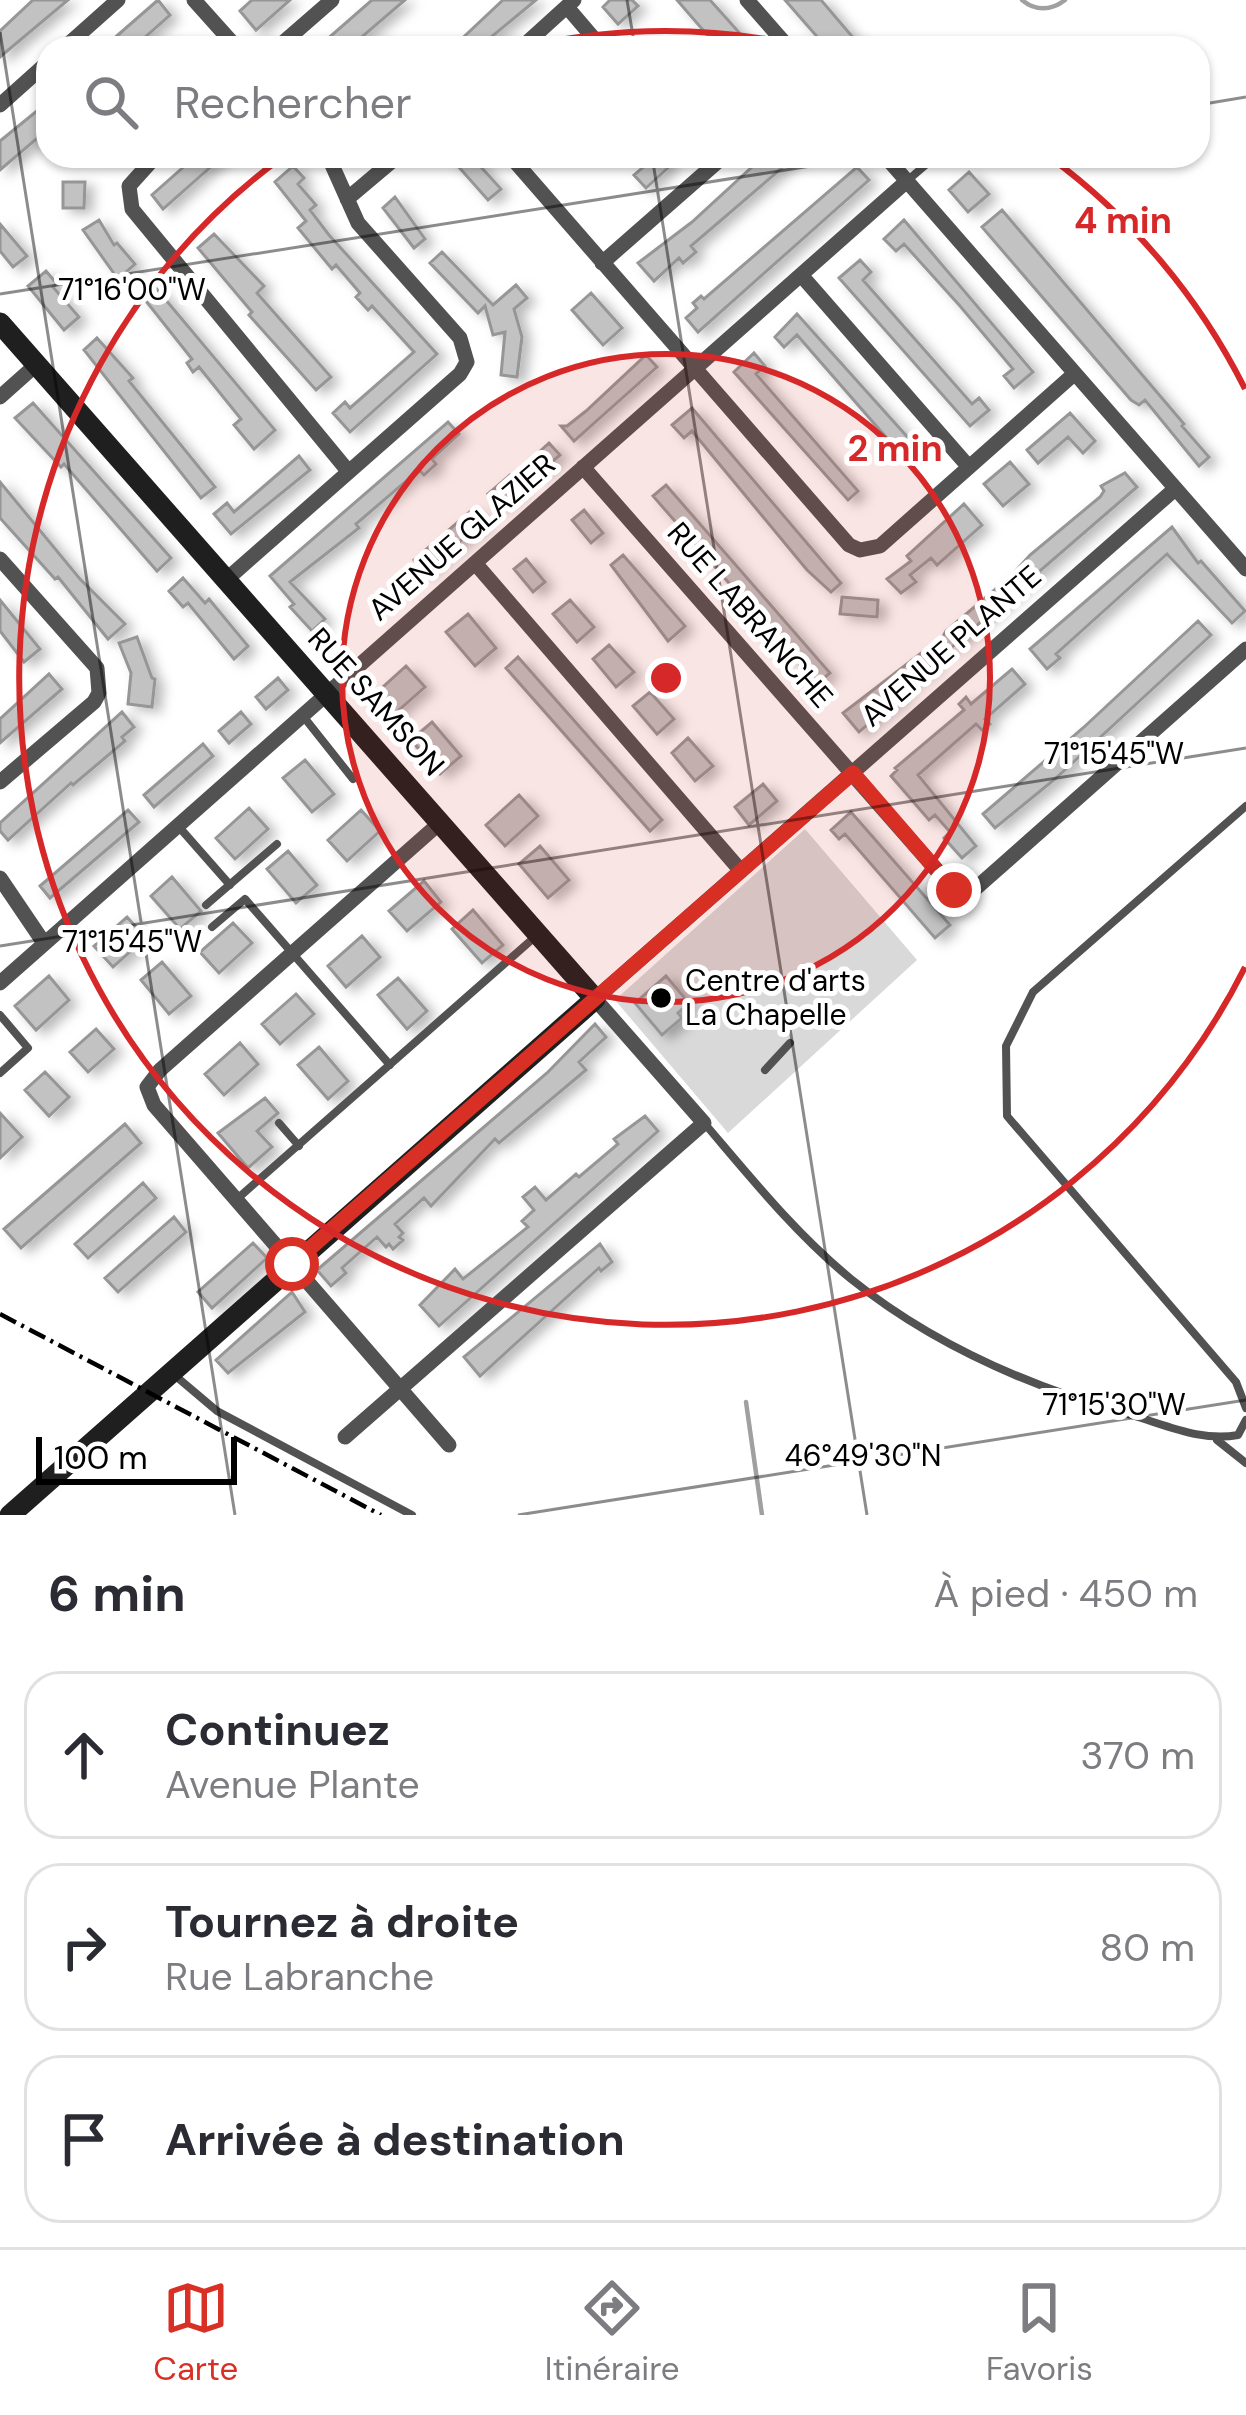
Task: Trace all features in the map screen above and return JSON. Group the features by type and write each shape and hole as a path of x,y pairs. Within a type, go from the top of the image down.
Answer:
{"street":[{"path":"78,36 118,0"},
{"path":"194,0 226,36"},
{"path":"291,36 332,0"},
{"path":"746,0 778,36"},
{"path":"534,36 570,3 593,36"},
{"path":"0,105 36,73"},
{"path":"145,168 129,186 132,209 348,471"},
{"path":"226,580 460,374 467,362 460,338 358,223 333,168"},
{"path":"347,199 384,168"},
{"path":"520,168 849,545 860,550 880,546 1074,374"},
{"path":"602,262 709,168"},
{"path":"896,168 1246,569"},
{"name":"AVENUE GLAZIER","path":"0,982 907,181"},
{"path":"800,274 968,466"},
{"name":"RUE SAMSON","path":"0,323 704,1123"},
{"path":"0,397 37,364"},
{"name":"RUE LABRANCHE","path":"584,466 954,890 964,894 1246,650"},
{"name":"AVENUE PLANTE","path":"10,1515 1175,489"},
{"path":"0,559 97,668 100,680 94,702 0,782"},
{"path":"475,563 741,872"},
{"path":"442,821 150,1079 146,1088 154,1105 449,1445"},
{"path":"0,878 44,944"},
{"path":"345,1437 704,1123"}],"lane":[{"path":"907,181 922,168"},
{"path":"302,715 353,779"},
{"path":"1246,806 1033,992 1006,1046 1007,1116 1236,1382 1246,1408"},
{"path":"178,826 230,885"},
{"path":"206,905 277,844"},
{"path":"212,927 245,899 390,1065"},
{"path":"236,1200 538,935"},
{"path":"0,1015 28,1048 0,1073"},
{"path":"765,1070 790,1043"},
{"path":"279,1123 299,1146"},
{"path":"704,1123 772,1202 847,1276 902,1317 955,1349 1015,1375 1100,1406 1216,1439 1246,1463"},
{"path":"1236,1382 1246,1371"},
{"path":"171,1372 218,1411 412,1515"},
{"path":"1216,1439 1238,1435 1246,1420"}],"shaded area":[{"path":"805,829 917,960 728,1133 615,1000"}],"building":[{"path":"33,0 68,0 0,57 0,31"},
{"path":"158,0 170,15 146,36 117,36"},
{"path":"252,0 290,0 256,30 240,11"},
{"path":"372,0 405,0 363,36 331,36"},
{"path":"503,0 536,0 492,36 465,36"},
{"path":"610,0 632,0 638,6 618,24 603,7"},
{"path":"677,0 710,0 742,36 708,36"},
{"path":"785,0 821,0 852,36 816,36"},
{"path":"36,112 36,139 0,170 0,141"},
{"path":"182,168 209,168 163,209 152,195"},
{"path":"295,168 304,178 298,184 316,205 310,210 329,235 437,354 350,432 333,413 345,402 350,408 414,352 372,306 368,310 356,297 360,293 336,265 332,269 298,228 306,221 275,182"},
{"path":"460,168 482,168 501,189 488,200"},
{"path":"642,168 668,168 646,188 634,175"},
{"path":"751,168 782,168 691,246 696,252 683,263 679,258 654,281 638,263"},
{"path":"856,168 869,180 698,332 686,318 697,308 693,303 701,296 704,299"},
{"path":"969,172 989,194 968,212 949,190"},
{"path":"63,182 85,182 84,208 63,208"},
{"path":"395,197 425,239 414,248 383,208"},
{"path":"1002,210 1184,424 1209,457 1199,466 1145,400 1139,405 1131,400 982,227"},
{"path":"99,220 114,245 135,264 118,279 83,230"},
{"path":"904,220 1033,372 1014,388 1004,376 1013,369 960,306 904,244 896,251 884,239"},
{"path":"0,224 27,256 13,267 0,251"},
{"path":"214,234 264,286 257,293 331,377 316,390 198,248"},
{"path":"442,252 493,305 516,285 527,298 514,309 522,337 517,377 501,375 505,332 493,335 485,306 478,313 430,263"},
{"path":"860,260 871,272 863,280 972,404 979,398 989,410 970,426 839,278"},
{"path":"46,271 57,284 53,287 79,317 64,330 28,286"},
{"path":"155,287 275,430 254,449 234,425 241,419 199,367 193,372 187,363 192,359 142,296"},
{"path":"591,293 622,328 603,345 572,310"},
{"path":"797,314 911,441 899,452 797,335 784,347 775,337"},
{"path":"97,338 215,487 201,498 84,350"},
{"path":"754,353 765,366 756,374 858,491 848,500 734,372"},
{"path":"646,355 657,367 574,441 561,426 586,411"},
{"path":"33,403 171,558 157,571 64,464 61,467 15,418"},
{"path":"692,408 841,583 831,592 807,570 692,431 684,438 672,425"},
{"path":"1070,413 1095,441 1083,453 1068,437 1038,463 1027,450"},
{"path":"448,422 459,434 432,459 436,464 424,475 419,470 356,524 359,528 290,582 325,619 312,631 270,576"},
{"path":"549,443 560,455 538,474 527,463"},
{"path":"299,456 310,470 231,534 214,514 227,503 234,512"},
{"path":"1010,462 1029,484 1003,506 984,484"},
{"path":"1125,473 1137,487 951,648 942,638 946,631 1100,497 1101,486"},
{"path":"510,475 521,487 499,506 488,494"},
{"path":"0,482 80,579 125,624 108,639 58,577 0,518"},
{"path":"666,485 830,673 817,684 653,496"},
{"path":"964,504 982,525 937,565 931,558 910,575 916,582 901,593 887,579 911,561 907,556"},
{"path":"473,509 484,521 424,572 414,560"},
{"path":"584,510 603,533 591,543 572,520"},
{"path":"1172,527 1198,563 1245,611 1232,623 1167,554 1056,654 1060,658 1047,669 1030,649"},
{"path":"623,555 685,626 668,641 611,565"},
{"path":"526,559 545,582 533,592 514,569"},
{"path":"183,578 205,603 209,599 248,646 234,659 188,603 183,607 169,591"},
{"path":"842,597 878,600 877,617 840,614"},
{"path":"0,600 40,649 24,662 0,631"},
{"path":"570,600 594,627 577,642 553,614"},
{"path":"468,614 496,648 475,666 446,632"},
{"path":"1198,621 1211,635 995,828 983,814"},
{"path":"137,637 155,679 152,707 128,704 131,673 119,643"},
{"path":"609,645 634,672 616,687 593,659"},
{"path":"925,650 935,663 859,732 843,713"},
{"path":"518,657 662,820 650,831 506,668"},
{"path":"406,666 425,687 391,717 373,696"},
{"path":"1012,669 1025,684 985,719 990,724 982,730 976,724 918,775 976,846 962,858 944,838 950,832 935,815 929,820 891,776 964,710 959,704 966,697 971,704"},
{"path":"49,674 62,689 0,743 0,719"},
{"path":"278,678 288,690 266,709 256,697"},
{"path":"650,692 674,719 657,734 633,706"},
{"path":"122,712 134,727 122,737 125,741 8,840 0,823"},
{"path":"241,712 251,724 229,743 219,731"},
{"path":"432,722 461,756 440,774 411,740"},
{"path":"688,738 713,766 695,781 672,753"},
{"path":"203,744 213,756 154,807 144,795"},
{"path":"305,760 334,794 312,812 283,778"},
{"path":"763,784 777,801 749,825 735,807"},
{"path":"519,795 538,816 505,846 486,825"},
{"path":"249,808 268,829 235,859 216,838"},
{"path":"128,810 139,822 50,898 40,886"},
{"path":"361,810 380,831 347,861 328,840"},
{"path":"851,812 950,925 935,938 845,834 839,839 831,830"},
{"path":"540,846 569,880 548,898 519,864"},
{"path":"288,851 317,885 296,903 267,869"},
{"path":"172,877 201,911 180,929 151,896"},
{"path":"424,881 441,902 407,931 389,911"},
{"path":"473,910 503,945 482,963 452,929"},
{"path":"127,917 146,938 113,967 94,946"},
{"path":"233,923 252,943 219,973 200,952"},
{"path":"362,936 380,957 346,987 328,966"},
{"path":"162,962 191,996 169,1014 141,980"},
{"path":"49,976 69,1000 36,1030 15,1006"},
{"path":"666,976 689,1003 678,1013 682,1018 662,1035 635,1003"},
{"path":"398,978 427,1011 407,1029 378,995"},
{"path":"296,994 314,1014 280,1044 262,1024"},
{"path":"595,1024 606,1037 579,1062 586,1070 499,1143 495,1139 431,1206 424,1198 395,1224 403,1240 393,1249 377,1237 342,1268 346,1273 331,1286 317,1270 547,1073"},
{"path":"96,1029 114,1049 88,1072 70,1052"},
{"path":"240,1043 258,1064 224,1095 205,1074"},
{"path":"319,1047 348,1081 328,1099 298,1065"},
{"path":"45,1072 69,1097 49,1116 25,1090"},
{"path":"265,1098 278,1113 257,1131 272,1147 248,1168 218,1133"},
{"path":"0,1113 22,1137 0,1158"},
{"path":"645,1116 658,1131 439,1326 420,1305 455,1269 463,1279 528,1227 522,1221 534,1210 523,1197 535,1187 546,1200 618,1144 614,1139"},
{"path":"125,1124 141,1143 21,1248 4,1229"},
{"path":"143,1183 156,1198 88,1258 75,1244"},
{"path":"174,1217 186,1232 118,1292 105,1278"},
{"path":"253,1243 267,1258 212,1308 198,1292"},
{"path":"600,1244 612,1262 599,1268 480,1376 464,1357"},
{"path":"292,1292 305,1312 228,1373 216,1360"}],"waterway":[{"path":"1022,0 1043,8 1065,0"},
{"path":"746,1402 762,1515"}],"railway":[{"path":"0,1314 381,1515"}],"place":[{"name":"Centre d'arts La Chapelle","path":"661,998"}],"route":[{"path":"292,1264 853,773 954,890"}]}
